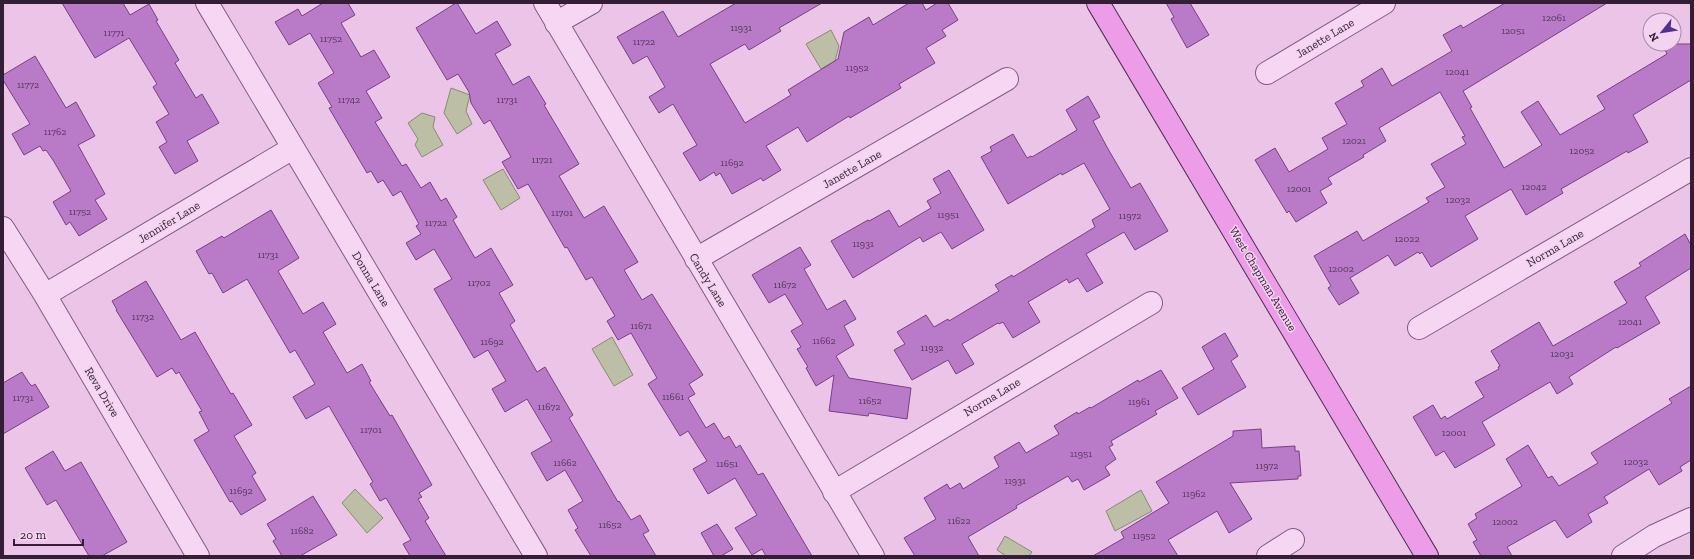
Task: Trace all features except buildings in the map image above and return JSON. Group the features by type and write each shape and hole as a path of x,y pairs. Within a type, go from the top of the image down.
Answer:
{"main road":[{"name":"West Chapman Avenue","path":"1098,3 1426,556"}],"street":[{"name":"Donna Lane","path":"207,3 536,556"},
{"name":"Candy Lane","path":"544,3 873,556"},
{"path":"556,23 590,3"},
{"name":"Janette Lane","path":"1267,73 1384,3"},
{"name":"Janette Lane","path":"696,259 1007,79"},
{"name":"Jennifer Lane","path":"44,295 293,148"},
{"name":"Norma Lane","path":"1419,328 1691,169"},
{"name":"Reva Drive","path":"3,228 198,556"},
{"name":"Norma Lane","path":"834,492 1150,303"},
{"path":"1623,556 1654,536 1691,518"},
{"path":"1268,556 1293,540"}],"shaded area":[{"path":"831,30 839,46 835,61 821,69 806,44"},
{"path":"451,88 470,95 466,111 472,124 457,134 444,113"},
{"path":"422,113 435,117 433,127 443,145 422,157 415,145 418,139 408,123"},
{"path":"503,169 520,198 501,210 483,180"},
{"path":"612,337 633,375 614,386 592,349"},
{"path":"355,489 383,518 367,533 342,503"},
{"path":"1141,490 1152,511 1115,531 1106,511"},
{"path":"1005,536 1032,552 1029,556 1006,556 997,550"}]}
